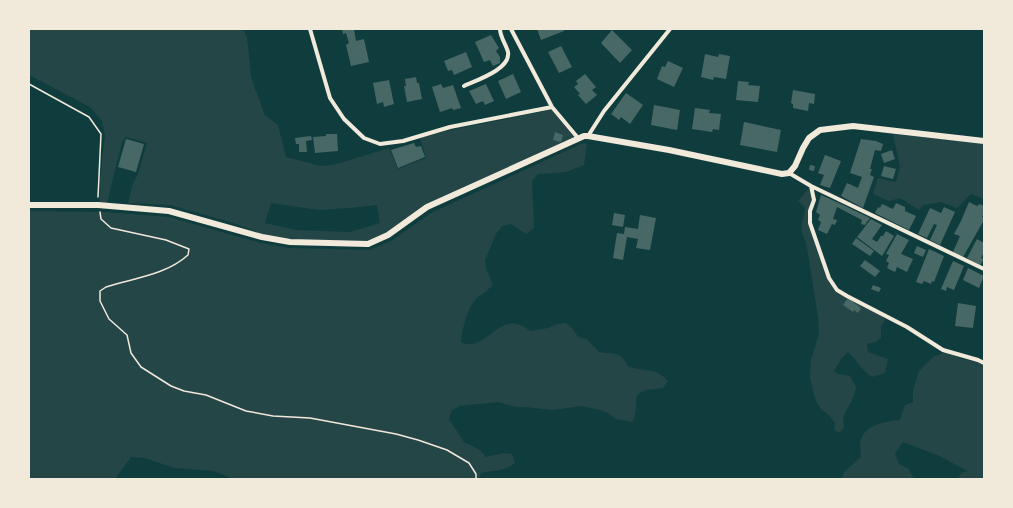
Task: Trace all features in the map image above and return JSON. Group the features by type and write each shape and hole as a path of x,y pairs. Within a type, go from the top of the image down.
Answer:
{"street":[{"path":"310,29 330,98 344,120 364,138 380,144 403,141 450,128 552,107"},
{"path":"464,86 502,68 506,63 509,57 508,50 500,29"},
{"path":"511,29 552,107 578,138"},
{"path":"588,136 604,111 670,29"},
{"path":"29,205 98,206 170,211 262,237 290,242 368,244 388,235 428,207 578,138 588,136 676,151 782,174 788,173 795,166 809,138 820,130 853,126 984,141"},
{"path":"788,173 810,186 984,270"},
{"path":"810,186 814,200 810,211 810,223 829,278 837,290 883,314 943,350 984,363"}],"path":[{"path":"29,84 89,117 101,134 98,206 101,219 111,228 166,240 189,249 188,255 184,259 161,272 106,286 100,291 100,301 109,319 127,335 131,353 141,368 171,386 206,395 246,411 273,416 310,418 382,431 418,440 447,450 469,463 476,474 476,479"}],"shaded area":[{"path":"29,29 243,29 247,37 251,76 255,89 264,114 278,125 286,157 321,166 337,164 389,148 398,169 426,158 420,138 450,130 551,109 575,138 451,194 387,234 367,242 312,242 262,236 255,231 230,222 170,205 128,203 132,186 138,174 147,143 126,137 122,142 107,203 100,204 100,179 105,135 102,121 90,107 29,75","holes":["271,203 319,210 377,205 380,223 350,232 296,230 265,223"]},
{"path":"893,134 984,143 984,199 971,194 957,208 941,202 923,205 919,210 900,198 889,201 873,194 878,178 896,182 900,167"},
{"path":"587,143 584,165 566,172 538,174 532,181 534,228 526,234 511,224 502,226 496,234 485,260 486,269 493,285 478,297 471,306 464,325 461,342 468,344 478,342 505,325 520,325 530,331 566,323 573,329 578,337 587,339 599,352 619,355 628,366 658,373 668,381 663,388 645,390 637,395 636,412 632,422 616,419 608,413 582,406 553,410 516,407 498,402 460,406 452,410 449,419 464,442 480,450 486,457 504,453 512,454 515,463 503,469 481,473 479,479 234,479 213,471 174,468 145,458 131,457 115,479 29,479 29,211 105,212 168,217 261,243 289,248 369,250 391,241 431,213 581,144"},
{"path":"809,188 812,200 809,223 836,291 882,315 885,320 881,327 881,338 875,342 867,344 868,352 888,359 885,373 872,377 865,372 848,352 841,359 834,371 838,374 850,376 856,387 853,398 844,415 844,428 839,433 834,429 835,424 830,416 822,410 817,403 810,377 811,360 819,334 818,316 806,242 801,228 805,207 798,201"},
{"path":"946,352 962,359 978,362 984,365 984,479 958,479 961,473 968,471 937,455 903,442 895,453 899,464 909,469 914,479 842,479 844,472 861,457 860,443 866,431 885,422 900,420 905,405 913,402 913,391 919,371 933,357"}],"building":[{"path":"342,29 354,29 356,41 364,39 369,62 351,66 346,45 349,43 346,33 343,34"},
{"path":"537,29 564,29 564,31 541,40"},
{"path":"612,30 632,50 620,63 601,43"},
{"path":"491,35 499,48 496,51 500,57 500,63 493,66 490,60 484,62 475,42"},
{"path":"561,46 572,67 559,73 548,52"},
{"path":"466,52 472,67 454,75 452,70 448,71 444,61"},
{"path":"705,54 718,57 719,54 730,56 726,79 714,77 713,80 701,77"},
{"path":"668,61 683,68 674,87 657,79 662,66 665,67"},
{"path":"513,74 521,92 506,99 498,81"},
{"path":"585,74 596,87 592,90 597,95 586,104 578,95 580,94 574,87 578,84 576,81"},
{"path":"416,77 417,83 419,83 422,99 407,102 404,86 406,86 405,79"},
{"path":"389,80 394,104 384,107 383,102 377,104 373,83"},
{"path":"738,81 749,82 748,85 760,86 758,102 736,100"},
{"path":"441,84 443,88 453,85 461,108 453,110 452,108 440,112 432,87"},
{"path":"486,84 494,101 485,105 483,101 476,104 469,91"},
{"path":"793,90 815,94 814,104 809,103 808,111 793,108 793,104 791,103"},
{"path":"626,93 643,105 630,124 621,117 619,120 611,114"},
{"path":"654,105 680,110 677,130 651,125"},
{"path":"695,108 710,110 709,113 721,114 719,130 713,129 712,132 692,129"},
{"path":"744,122 781,130 777,152 740,145"},
{"path":"555,132 563,135 561,142 553,140"},
{"path":"326,134 337,134 338,151 315,153 313,137 326,136"},
{"path":"311,136 312,140 306,141 307,152 299,152 299,144 296,144 295,138"},
{"path":"126,139 144,144 136,172 118,167"},
{"path":"861,139 876,141 883,144 881,151 875,150 870,169 872,169 870,175 874,177 863,208 841,196 847,183 858,188 862,177 850,173"},
{"path":"414,143 416,147 421,146 425,157 398,168 391,150"},
{"path":"892,150 895,159 884,163 881,154"},
{"path":"825,155 841,161 830,188 820,185 824,175 818,173"},
{"path":"810,165 815,166 814,171 809,170"},
{"path":"884,166 896,169 893,179 881,176"},
{"path":"821,195 870,218 865,225 861,224 862,220 837,207 833,219 837,220 835,225 832,224 827,234 818,230 821,222 818,220 820,215 816,212"},
{"path":"969,202 977,206 980,204 984,206 984,214 982,217 984,220 963,257 953,252 960,236 954,234"},
{"path":"896,203 905,207 905,211 916,216 909,230 875,213 878,207 880,208 882,204 893,209"},
{"path":"944,207 955,212 940,245 930,240 937,225 934,224 927,238 918,234 930,208 941,213"},
{"path":"614,213 625,215 623,227 612,225"},
{"path":"640,215 656,218 650,250 636,248 638,239 627,237 623,260 613,258 617,233 624,234 625,227 638,229"},
{"path":"871,219 882,225 872,239 877,242 886,231 894,236 882,256 857,237"},
{"path":"897,234 909,240 901,254 913,259 907,272 897,267 895,272 887,268 889,263 886,261 889,255 886,254"},
{"path":"856,238 874,251 870,256 852,244"},
{"path":"977,239 984,243 984,252 981,258 984,259 980,265 967,258"},
{"path":"917,246 926,250 923,257 914,253"},
{"path":"929,249 944,256 934,282 932,281 931,284 924,281 922,284 916,282"},
{"path":"865,260 880,271 875,277 860,266"},
{"path":"953,261 964,266 954,290 947,287 946,291 941,289"},
{"path":"968,268 984,276 979,288 963,280"},
{"path":"873,285 881,288 879,292 871,289"},
{"path":"848,298 861,308 858,313 854,310 853,312 843,305"},
{"path":"958,303 976,306 973,328 955,326"}]}
